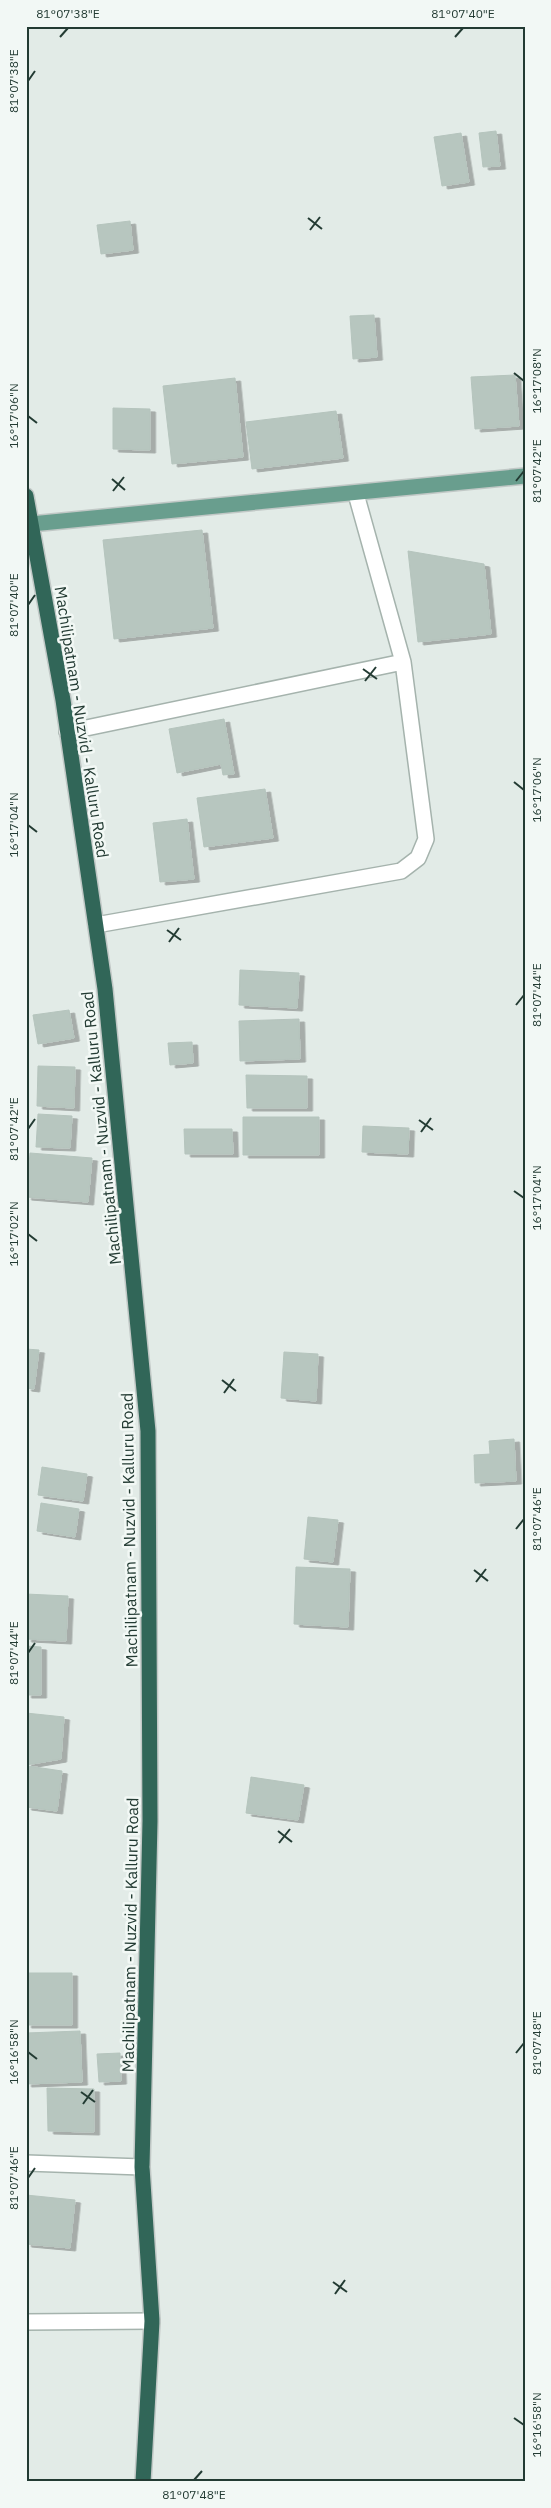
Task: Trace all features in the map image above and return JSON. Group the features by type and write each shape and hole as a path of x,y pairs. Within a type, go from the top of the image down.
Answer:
{"highway":[{"name":"Machilipatnam - Nuzvid - Kalluru Road","path":"26,496 68,732 105,989 148,1431 150,1821 142,2167 152,2321 143,2482"}],"main road":[{"path":"31,524 356,494 525,476"}],"street":[{"path":"96,925 401,870 418,858 426,839 403,662 356,494"},
{"path":"68,732 403,662"},
{"path":"26,2163 142,2167"},
{"path":"26,2322 152,2321"}],"building":[{"path":"496,131 500,166 483,167 479,133"},
{"path":"461,133 469,182 442,186 434,137"},
{"path":"130,221 133,250 101,254 97,225"},
{"path":"374,315 377,357 353,359 350,316"},
{"path":"515,375 519,426 475,429 471,377"},
{"path":"235,378 243,457 172,464 163,386"},
{"path":"113,408 150,409 150,450 113,449"},
{"path":"336,411 343,458 252,469 246,422"},
{"path":"202,530 213,628 114,639 103,540"},
{"path":"408,551 484,564 491,634 418,642"},
{"path":"224,719 234,774 223,775 221,764 177,773 169,729"},
{"path":"265,789 273,838 204,847 197,798"},
{"path":"187,819 194,879 160,882 153,823"},
{"path":"240,970 299,973 297,1008 239,1005"},
{"path":"69,1010 74,1038 38,1044 33,1015"},
{"path":"299,1019 300,1059 240,1061 239,1021"},
{"path":"192,1042 193,1063 170,1065 168,1043"},
{"path":"38,1066 75,1067 74,1108 37,1106"},
{"path":"246,1075 307,1076 307,1108 247,1108"},
{"path":"38,1114 72,1116 70,1148 36,1147"},
{"path":"243,1117 319,1117 319,1155 243,1155"},
{"path":"363,1126 409,1128 408,1154 362,1152"},
{"path":"184,1129 232,1129 233,1154 185,1154"},
{"path":"30,1153 92,1158 88,1202 26,1197"},
{"path":"26,1349 39,1350 34,1389 26,1388"},
{"path":"284,1352 318,1354 316,1401 281,1398"},
{"path":"514,1439 516,1481 475,1483 474,1455 490,1454 489,1441"},
{"path":"42,1467 87,1474 83,1501 38,1495"},
{"path":"41,1503 79,1509 75,1537 37,1531"},
{"path":"308,1517 338,1520 333,1562 304,1559"},
{"path":"296,1567 350,1569 348,1627 294,1624"},
{"path":"26,1594 68,1596 66,1641 26,1639"},
{"path":"26,1646 41,1647 41,1695 26,1695"},
{"path":"26,1713 64,1717 61,1759 26,1765"},
{"path":"28,1766 62,1771 57,1811 26,1807"},
{"path":"251,1777 304,1785 298,1820 246,1813"},
{"path":"26,1973 72,1973 72,2025 26,2025"},
{"path":"80,2031 82,2082 26,2084 26,2033"},
{"path":"120,2053 121,2081 99,2082 97,2054"},
{"path":"47,2088 94,2089 94,2132 48,2131"},
{"path":"26,2195 75,2200 70,2248 26,2244"}]}
